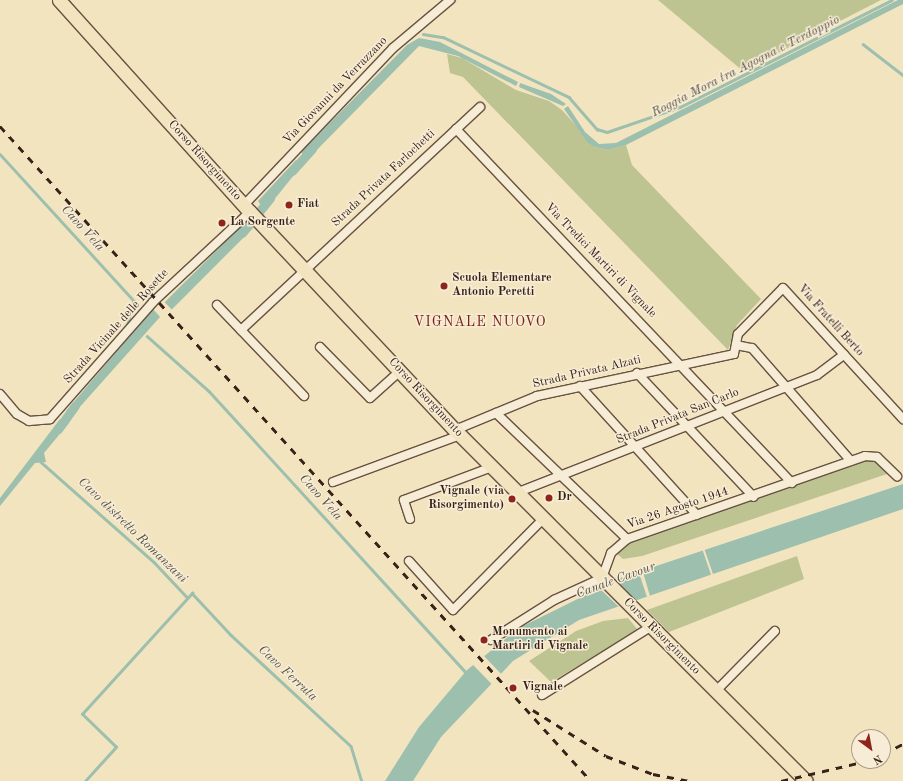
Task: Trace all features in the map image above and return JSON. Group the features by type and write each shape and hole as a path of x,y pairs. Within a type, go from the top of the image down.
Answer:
{"main road":[{"name":"Corso Risorgimento","path":"60,0 247,208 458,433 516,493 603,580 652,626 806,781"}],"street":[{"name":"Via Giovanni da Verrazzano","path":"247,208 393,48 450,0"},
{"name":"Strada Privata Farlochetti","path":"241,330 480,107"},
{"name":"Via Tredici Martiri di Vignale","path":"456,128 682,364 792,483"},
{"name":"Strada Vicinale delle Rosette","path":"0,394 17,414 29,422 50,419 156,299 247,208"},
{"name":"Via Fratelli Berto","path":"682,364 734,354 738,334 783,288 903,419"},
{"path":"216,305 304,396"},
{"path":"736,345 752,348 785,388 851,461"},
{"path":"320,347 370,398 400,371"},
{"name":"Strada Privata San Carlo","path":"516,493 817,376 844,355"},
{"name":"Strada Privata Alzati","path":"333,482 458,433 496,413 537,396 682,364"},
{"path":"638,373 690,425 754,497"},
{"path":"580,386 697,515"},
{"path":"496,413 563,475 627,538"},
{"name":"Via 26 Agosto 1944","path":"603,580 611,552 627,538 754,497 865,456 878,457 897,476"},
{"path":"410,519 404,500 492,467"},
{"path":"409,561 453,610 542,519"},
{"path":"491,640 554,600 603,580"},
{"path":"542,695 652,626"},
{"path":"716,691 775,631"}],"green space":[{"path":"658,0 881,0 743,71"},
{"path":"447,54 462,58 516,90 549,101 562,110 595,147 608,150 626,145 632,165 761,299 737,325 728,350 463,77 450,73"},
{"path":"872,459 887,469 887,474 642,556 623,559 617,554 629,542"},
{"path":"797,556 804,579 669,632 647,610"},
{"path":"628,618 638,630 551,682 529,661 576,631 603,621"}],"water":[{"path":"898,0 903,0 903,4 626,145 608,150 595,147 588,143 564,109 568,106 585,132 599,144 616,143"},
{"path":"419,38 440,42 518,82 516,86 458,56 419,46 307,160 301,152 407,45"},
{"path":"520,83 551,94 566,104 563,106 519,87"},
{"path":"296,160 302,165 265,211 258,201"},
{"path":"246,221 253,228 172,309 165,302"},
{"path":"153,309 160,317 70,418 66,411"},
{"path":"60,419 69,423 44,453 46,462 35,463 0,506 0,498"},
{"name":"Canale Cavour","path":"903,484 903,509 579,620 513,661 441,737 413,781 385,781 419,727 467,670 519,628 620,578"}],"pier":[{"path":"704,548 713,574 711,575 702,549"},
{"path":"642,569 650,596 647,597 638,570"},
{"path":"614,578 637,601 619,607 596,585"},
{"path":"483,655 502,675 492,685 473,665"}],"waterway":[{"path":"423,34 443,37 569,97 597,129 607,132 680,107 892,0"},
{"path":"863,44 903,75"},
{"name":"Roggia Mora tra Agogna e Terdoppio","path":"292,171 312,149"},
{"name":"Cavo Vela","path":"0,154 134,301 128,324"},
{"name":"Roggia Mora tra Agogna e Terdoppio","path":"242,233 270,198"},
{"name":"Cavo Vela","path":"147,336 209,391 467,674"},
{"name":"Roggia Mora tra Agogna e Terdoppio","path":"58,429 75,406"},
{"name":"Cavo distretto Romanzani","path":"41,462 154,562 187,597"},
{"name":"Cavo Ferruta","path":"85,781 116,747 82,714 192,593 231,635 351,746 362,781"}],"railway":[{"path":"0,126 591,781"},
{"path":"533,710 606,756 653,774 689,781"},
{"path":"891,750 903,744"},
{"path":"781,781 851,765"}],"place":[{"name":"Fiat","path":"289,205"},
{"name":"La Sorgente","path":"222,223"},
{"name":"Scuola Elementare Antonio Peretti","path":"444,286"},
{"name":"Dr","path":"549,498"},
{"name":"Vignale (via Risorgimento)","path":"512,499"},
{"name":"Monumento ai Martiri di Vignale","path":"484,640"},
{"name":"Vignale","path":"513,688"}],"district":[{"name":"VIGNALE NUOVO","path":"480,322"}]}
